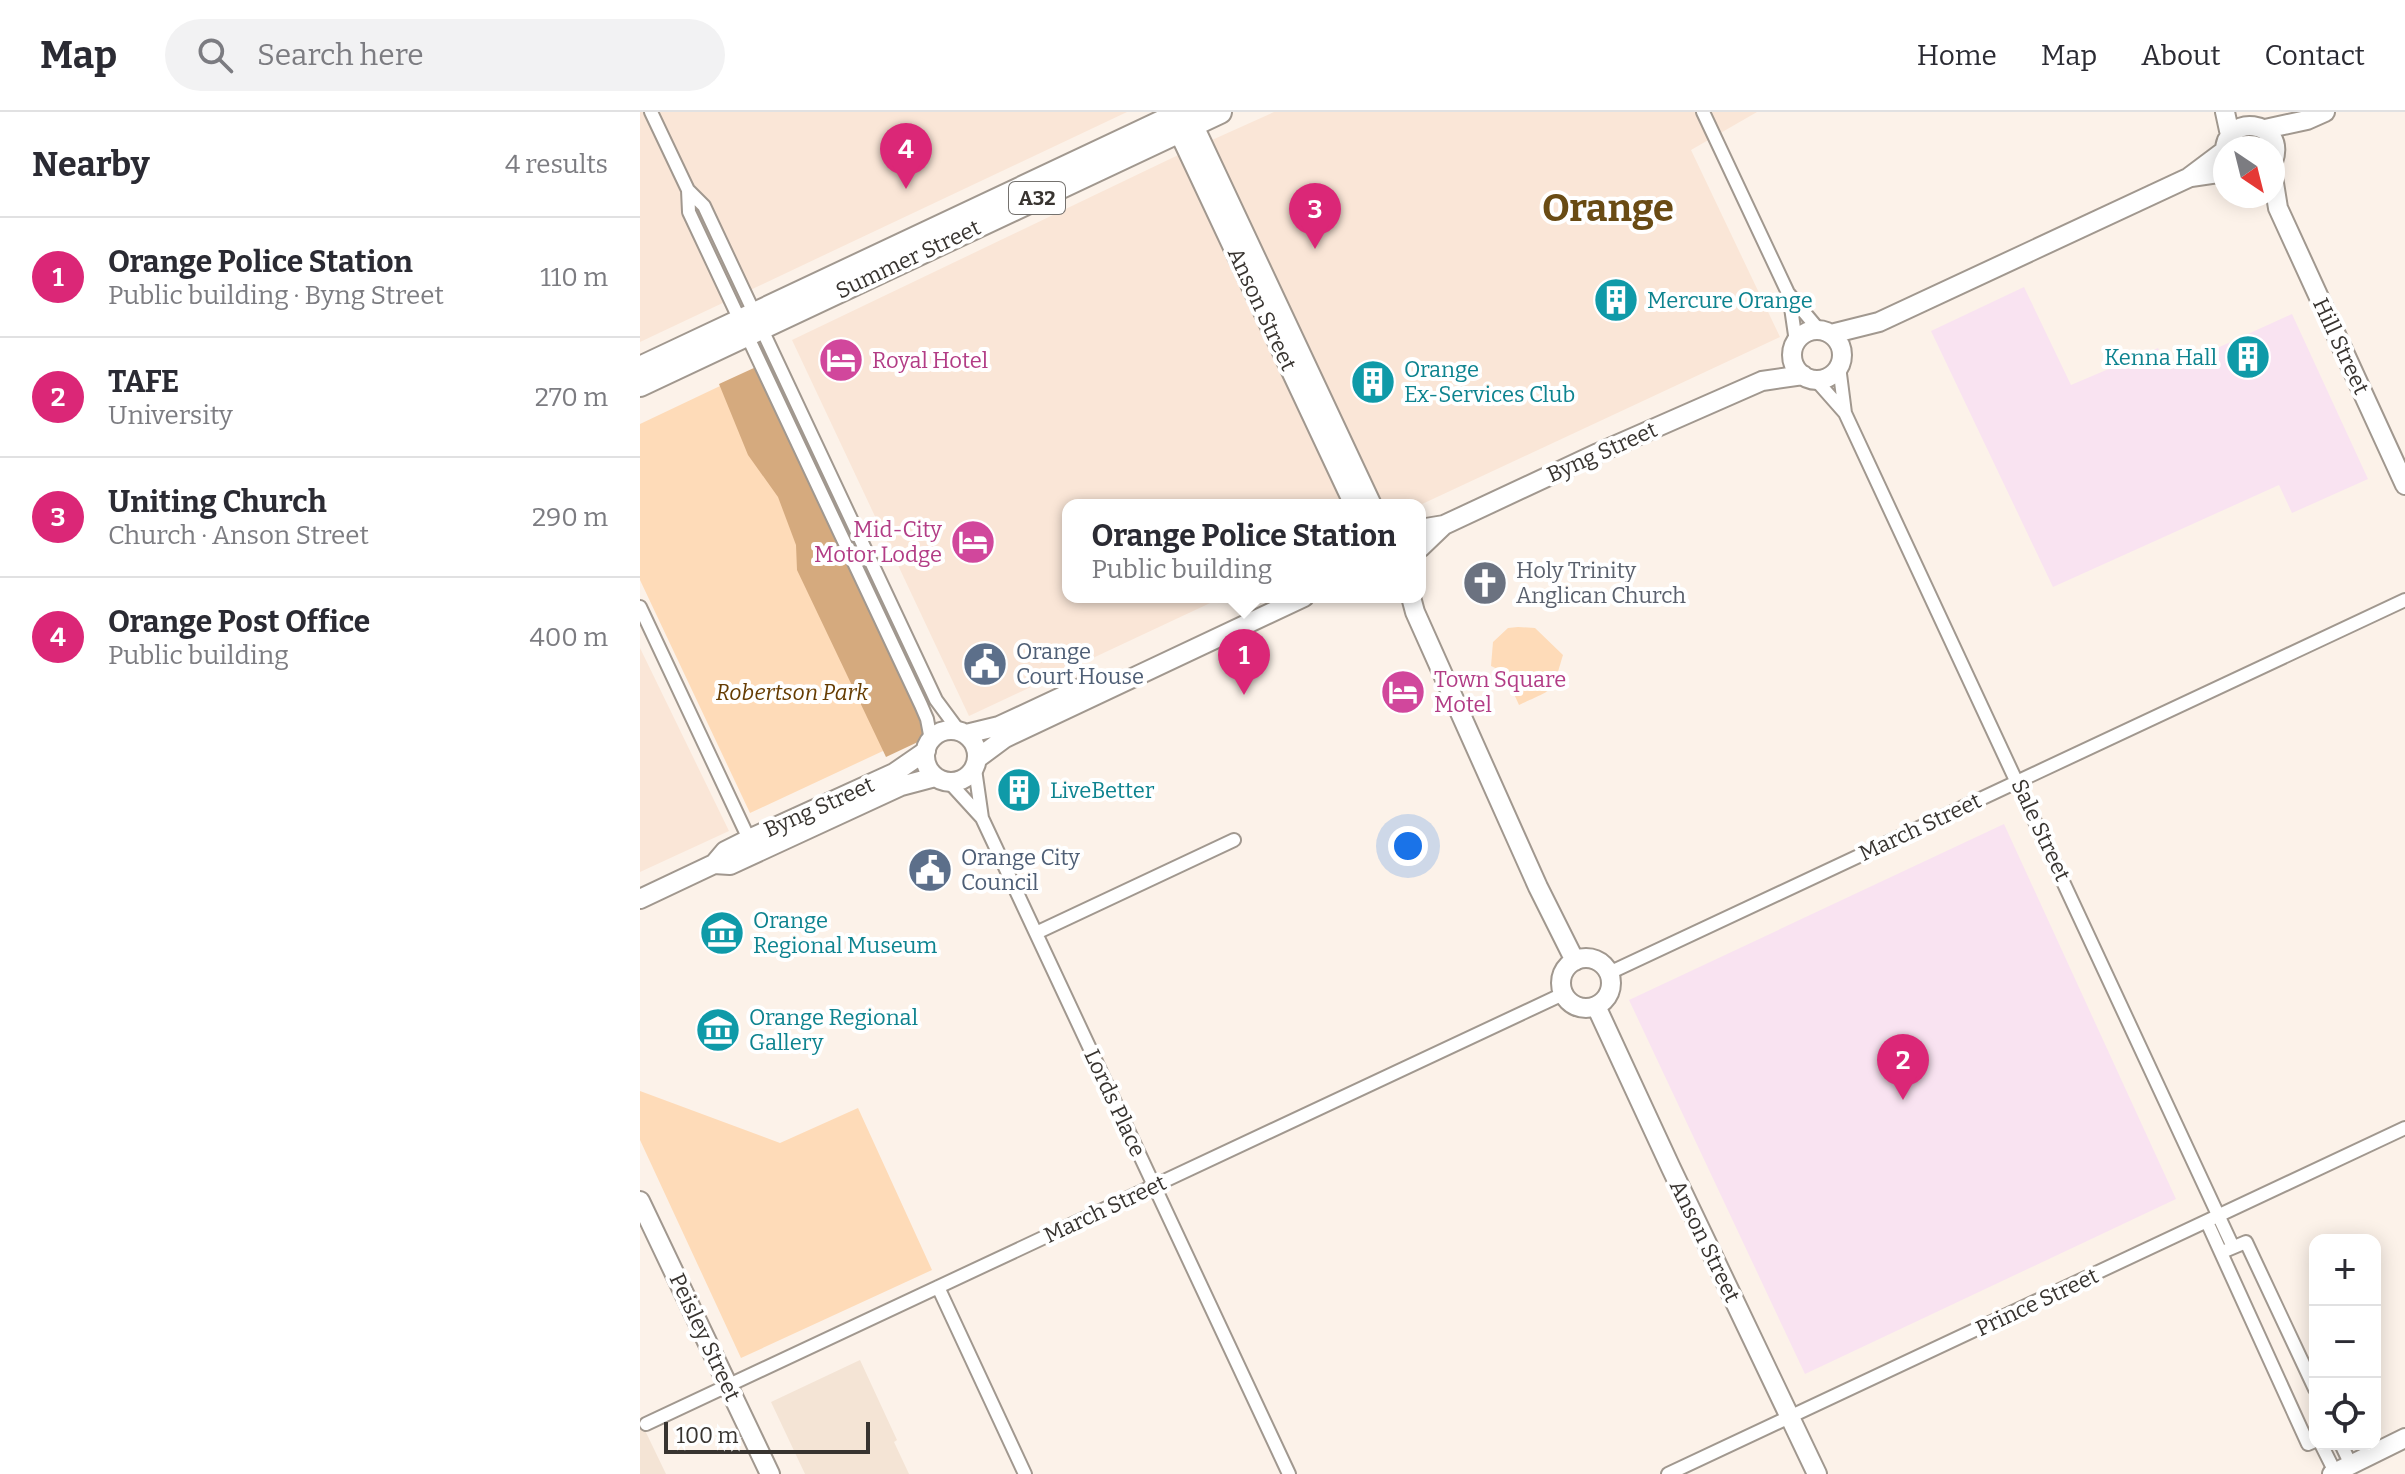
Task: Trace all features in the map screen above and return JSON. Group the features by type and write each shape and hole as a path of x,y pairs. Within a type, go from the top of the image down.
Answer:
{"highway":[{"name":"Summer Street","path":"640,385 751,324 1180,118 1220,112"},
{"name":"Summer Street","path":"640,368 751,324"}],"street":[{"path":"651,112 688,190 704,206 751,324 927,719 926,764 942,780 964,779 976,763 1005,738 1291,603"},
{"path":"1703,112 1788,293 1825,332 1837,339 1841,360"},
{"path":"2225,112 2226,136"},
{"path":"2232,136 2235,129 2252,122 2307,120 2325,112"},
{"name":"Anson Street","path":"1180,118 1351,499"},
{"name":"Anson Street","path":"1180,118 1369,499"},
{"path":"2285,143 2307,120"},
{"path":"2252,122 2270,136"},
{"path":"1794,349 1806,333 1879,322 2188,178 2213,158"},
{"path":"2188,178 2213,174"},
{"name":"Hill Street","path":"2275,208 2405,485"},
{"path":"1788,293 1794,363 1809,377 1829,377 1841,360 1879,322"},
{"path":"751,324 936,700 973,741 976,763"},
{"name":"Byng Street","path":"1762,381 1794,349"},
{"name":"Sale Street","path":"1841,360 1845,413"},
{"name":"Byng Street","path":"1426,528 1444,525 1762,381 1809,377"},
{"name":"Sale Street","path":"1809,377 1845,413 2018,781 2213,1219 2221,1253 2309,1444"},
{"name":"Byng Street","path":"1426,542 1444,525"},
{"name":"March Street","path":"1609,973 2405,600"},
{"path":"928,745 944,731 963,733 999,726 1264,603"},
{"path":"1410,603 1537,885 1575,961"},
{"path":"640,607 749,839 741,860"},
{"name":"Byng Street","path":"640,899 714,864 725,851 749,839 894,773 928,745"},
{"name":"Lords Place","path":"976,763 982,818 1289,1474"},
{"name":"Byng Street","path":"714,864 730,865 901,786 942,780"},
{"name":"Lords Place","path":"942,780 982,818"},
{"path":"1036,933 1234,840"},
{"path":"1582,958 1598,961 1609,973 1608,996 1596,1006 1581,1008 1567,1001 1563,994 1563,971 1575,961 1582,958"},
{"name":"March Street","path":"646,1424 1563,994"},
{"name":"Anson Street","path":"1596,1006 1817,1474"},
{"name":"Prince Street","path":"1668,1474 2405,1128"},
{"name":"Peisley Street","path":"640,1201 770,1474"},
{"name":"Sale Street","path":"2213,1219 2233,1247 2246,1242 2310,1378"},
{"path":"2221,1253 2233,1247"},
{"path":"938,1287 1025,1474"},
{"path":"2339,1471 2405,1438"},
{"path":"2325,1450 2339,1471"},
{"path":"2339,1471 2341,1450"}],"shaded area":[{"path":"640,112 1127,112 640,342"},
{"path":"1274,112 1757,112 1691,150 1780,337 1426,502 1426,499 1062,499 1062,603 1210,603 969,716 792,340"},
{"path":"2024,287 2071,385 2158,348 2169,370 2292,314 2368,479 2292,513 2279,485 2053,587 1931,331"},
{"path":"756,367 924,728 920,741 886,757 797,570 796,545 778,497 748,455 719,384"},
{"path":"640,648 729,831 640,872"},
{"path":"2004,824 2176,1199 1805,1374 1629,1000"},
{"path":"860,1360 897,1440 894,1442 909,1474 805,1474 771,1402"},
{"path":"640,1420 666,1474 640,1474"}],"green space":[{"name":"Robertson Park","path":"739,377 913,737 750,813 640,580 640,424"},
{"path":"1508,628 1535,628 1563,655 1551,688 1519,705 1504,672 1491,666 1493,642"},
{"path":"640,1091 780,1143 858,1108 932,1270 741,1358 640,1140"}],"place":[{"name":"Orange Post Office","path":"906,189"},
{"name":"Uniting Church","path":"1315,249"},
{"name":"Mercure Orange","path":"1616,300"},
{"name":"Kenna Hall","path":"2248,357"},
{"name":"Royal Hotel","path":"841,360"},
{"name":"Orange Ex-Services Club","path":"1373,382"},
{"name":"Mid-City Motor Lodge","path":"973,542"},
{"name":"Holy Trinity Anglican Church","path":"1485,583"},
{"name":"Orange Court House","path":"985,664"},
{"name":"Town Square Motel","path":"1403,692"},
{"name":"Orange Police Station","path":"1244,695"},
{"name":"LiveBetter","path":"1019,790"},
{"name":"Orange City Council","path":"930,870"},
{"name":"Orange Regional Museum","path":"722,933"},
{"name":"Orange Regional Gallery","path":"718,1030"},
{"name":"TAFE","path":"1903,1100"}],"district":[{"name":"Orange","path":"1608,208"}]}
